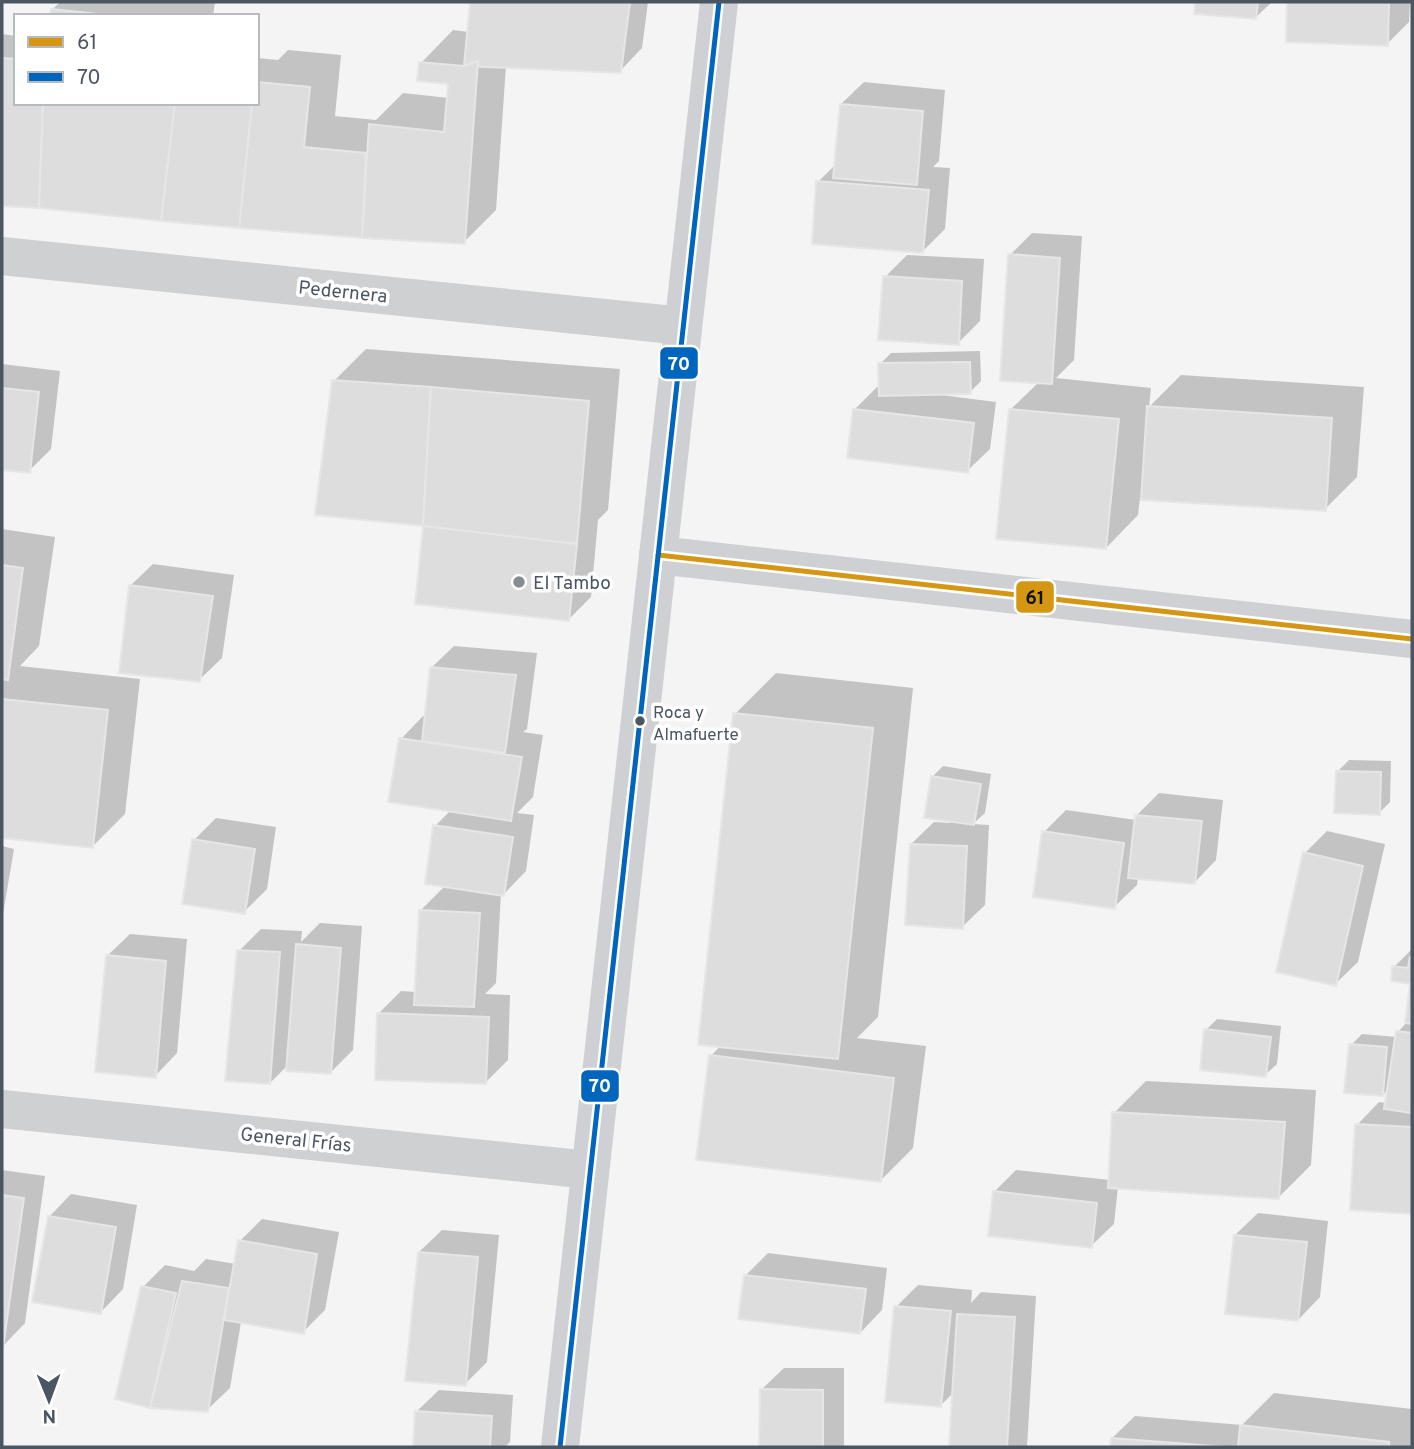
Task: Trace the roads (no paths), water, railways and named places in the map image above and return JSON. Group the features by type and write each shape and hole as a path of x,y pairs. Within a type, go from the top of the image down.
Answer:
{"main road":[{"path":"560,1447 719,2"},
{"path":"658,555 1412,639"}],"street":[{"name":"Pedernera","path":"2,256 683,326"},
{"name":"General Frías","path":"2,1108 590,1170"}],"place":[{"name":"El Tambo","path":"519,582"},
{"name":"Roca y Almafuerte","path":"640,721"}]}
